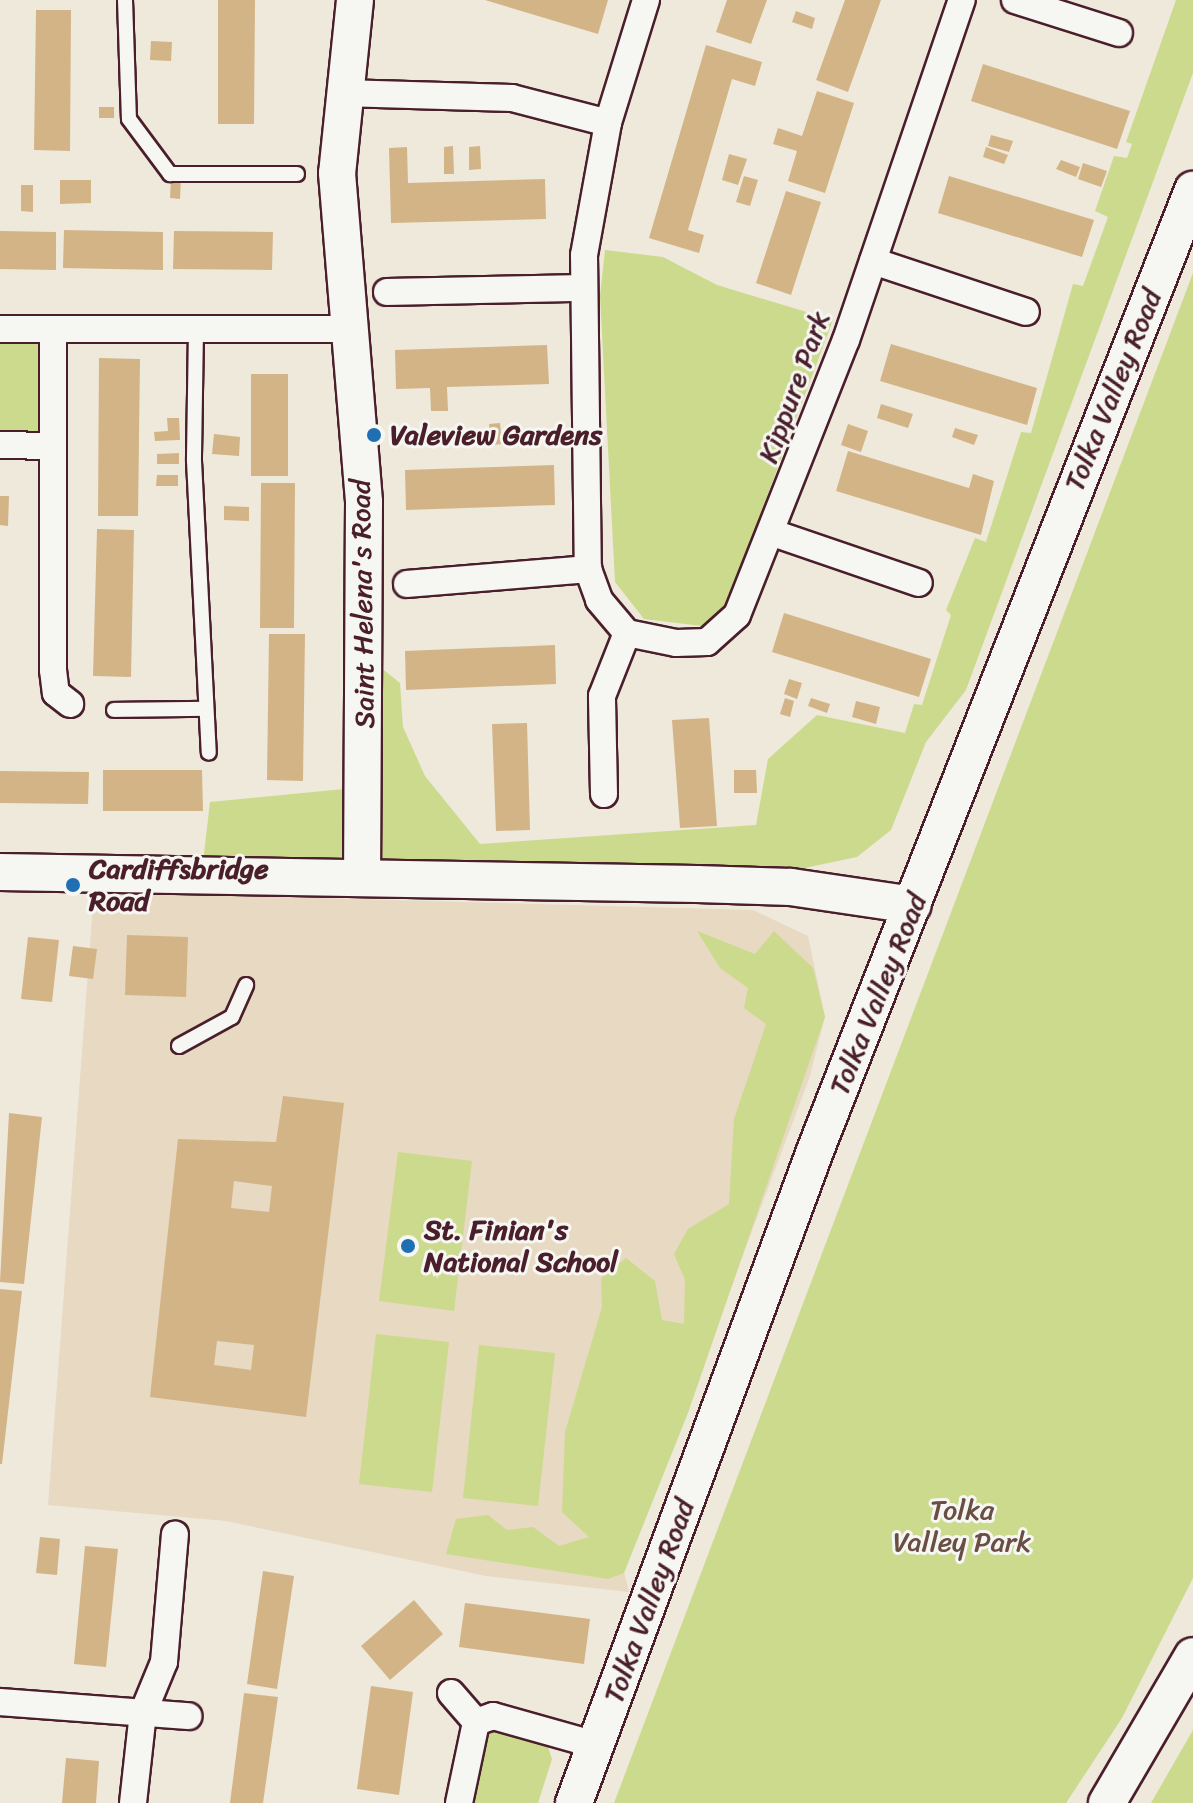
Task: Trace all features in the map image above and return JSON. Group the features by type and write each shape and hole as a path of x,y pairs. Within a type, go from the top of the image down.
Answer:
{"main road":[{"name":"Saint Helena's Road","path":"355,0 342,93 337,173 346,329 364,502 362,875"},
{"name":"Tolka Valley Road","path":"574,1803 913,905 1193,190"},
{"path":"0,872 362,875 791,887 913,905"},
{"path":"1107,1803 1193,1656"}],"street":[{"path":"604,794 602,696 627,633 599,600 588,569 583,288 591,194 608,123 646,0"},
{"name":"Kippure Park","path":"627,633 707,642 737,615 773,533 873,261 962,0"},
{"path":"1015,0 1119,33"},
{"path":"342,93 512,98 608,123"},
{"path":"873,261 1026,312"},
{"path":"387,292 583,288"},
{"path":"0,329 346,329"},
{"path":"53,329 53,670 56,693 70,704"},
{"path":"0,445 53,446"},
{"path":"773,533 919,583"},
{"path":"407,584 588,569"},
{"path":"133,1803 143,1713 164,1662 175,1534"},
{"path":"451,1693 476,1722"},
{"path":"0,1702 188,1716"},
{"path":"476,1722 493,1716 596,1745"},
{"path":"459,1803 476,1722"}],"lane":[{"path":"125,0 129,119 170,174 297,174"},
{"path":"196,329 202,709 209,753"},
{"path":"114,710 202,709"},
{"path":"179,1046 232,1017 246,985"}],"shaded area":[{"name":"St. Finian's National School","path":"94,892 753,910 808,936 825,1017 809,1079 624,1572 629,1592 486,1576 226,1521 48,1505"}],"green space":[{"path":"1176,0 1193,0 1193,73 966,690 926,742 891,830 857,857 795,870 364,873 370,659 400,683 403,727 425,776 480,844 756,825 768,759 817,715 905,733 914,704 922,705 951,615 946,610 975,538 986,542 1021,432 1031,433 1073,284 1083,286 1108,217 1095,211 1114,156 1127,158 1132,144 1126,142"},
{"path":"605,250 663,257 717,285 833,320 726,606 702,626 644,619 615,582 600,296"},
{"name":"Tolka Valley Park","path":"1193,273 1193,1578 1122,1718 1066,1803 614,1803"},
{"path":"0,331 52,332 52,445 0,444"},
{"path":"364,787 361,874 202,871 210,802"},
{"path":"697,931 755,954 774,931 813,968 825,1017 688,1413 624,1573 608,1579 446,1554 456,1519 488,1515 507,1530 533,1527 559,1546 589,1537 562,1512 565,1432 602,1307 601,1278 626,1258 655,1281 662,1320 684,1324 685,1280 674,1254 688,1229 729,1204 734,1119 766,1024 744,1008 748,988 720,968"},
{"path":"398,1152 472,1161 454,1311 379,1301"},
{"path":"376,1334 449,1342 432,1492 359,1484"},
{"path":"479,1345 555,1353 538,1506 463,1498"},
{"path":"503,1726 547,1744 552,1759 538,1803 469,1803 476,1754 487,1734"},
{"path":"1193,1730 1193,1803 1151,1803"}],"building":[{"path":"218,0 255,0 254,124 218,124"},
{"path":"485,0 608,0 598,34"},
{"path":"727,0 767,0 751,44 716,32"},
{"path":"845,0 881,0 848,92 816,80"},
{"path":"36,10 71,10 70,151 34,150"},
{"path":"796,11 815,18 812,29 792,22"},
{"path":"151,41 172,42 171,61 150,60"},
{"path":"706,45 762,62 755,86 732,79 688,230 704,235 699,253 649,238"},
{"path":"983,64 1130,111 1117,149 971,101"},
{"path":"817,91 854,103 825,193 788,181 797,151 773,144 778,128 802,136"},
{"path":"99,107 114,107 114,118 99,118"},
{"path":"991,135 1013,141 1009,152 988,146"},
{"path":"453,146 454,174 444,174 444,147"},
{"path":"480,146 481,169 469,170 469,147"},
{"path":"407,147 408,183 545,179 546,219 391,223 389,148"},
{"path":"986,147 1008,155 1004,164 983,157"},
{"path":"729,154 747,159 738,185 722,180"},
{"path":"1061,160 1080,167 1076,177 1056,169"},
{"path":"1083,163 1107,171 1101,187 1078,179"},
{"path":"744,176 758,180 750,206 736,202"},
{"path":"949,176 1094,220 1082,257 938,213"},
{"path":"171,178 181,178 180,199 170,198"},
{"path":"60,180 91,180 91,203 60,204"},
{"path":"21,185 33,185 33,212 21,211"},
{"path":"786,191 821,202 791,295 756,283"},
{"path":"64,230 163,232 163,270 63,268"},
{"path":"0,231 56,232 56,270 0,269"},
{"path":"174,231 273,232 272,270 173,269"},
{"path":"891,344 1037,388 1027,425 880,381"},
{"path":"547,345 549,384 447,387 448,411 431,411 430,388 396,389 395,350"},
{"path":"99,358 140,359 138,516 98,516"},
{"path":"251,374 288,374 288,476 251,476"},
{"path":"881,404 913,414 908,428 877,418"},
{"path":"167,418 179,418 180,440 155,441 154,432 168,431"},
{"path":"500,423 502,444 492,445 489,424"},
{"path":"848,424 868,431 861,452 841,445"},
{"path":"955,428 978,435 974,445 952,437"},
{"path":"214,434 240,437 239,456 212,454"},
{"path":"848,451 969,488 973,474 994,481 981,535 836,491"},
{"path":"179,453 179,464 157,464 157,454"},
{"path":"554,465 555,505 406,510 405,470"},
{"path":"157,475 178,475 178,486 156,486"},
{"path":"261,483 295,483 294,628 260,628"},
{"path":"0,496 9,496 8,526 0,525"},
{"path":"224,506 249,507 249,521 224,520"},
{"path":"97,529 134,530 131,677 93,676"},
{"path":"784,613 931,659 919,697 772,652"},
{"path":"269,634 305,634 303,781 267,780"},
{"path":"555,645 556,684 406,690 405,651"},
{"path":"789,679 802,683 797,699 784,694"},
{"path":"785,698 794,701 790,717 780,714"},
{"path":"811,698 830,704 827,713 808,706"},
{"path":"856,701 880,707 876,724 852,717"},
{"path":"709,718 717,826 680,828 672,720"},
{"path":"527,723 530,830 496,831 492,724"},
{"path":"103,770 202,770 203,811 103,811"},
{"path":"734,770 756,770 757,793 734,793"},
{"path":"0,771 89,772 88,804 0,803"},
{"path":"127,935 188,937 186,997 125,995"},
{"path":"28,937 59,940 52,1002 21,999"},
{"path":"73,946 97,949 93,979 69,976"},
{"path":"283,1096 344,1103 306,1417 150,1397 178,1139 276,1142","holes":["234,1181 272,1186 269,1212 231,1208","217,1341 254,1345 251,1370 214,1365"]},
{"path":"9,1113 42,1117 24,1284 0,1282"},
{"path":"0,1289 22,1291 2,1464 0,1464"},
{"path":"40,1537 60,1539 57,1575 36,1573"},
{"path":"85,1546 118,1549 106,1667 74,1664"},
{"path":"263,1571 294,1576 277,1689 247,1684"},
{"path":"414,1600 443,1634 390,1680 361,1646"},
{"path":"465,1603 590,1619 584,1664 459,1647"},
{"path":"371,1686 413,1692 399,1795 357,1789"},
{"path":"244,1693 278,1697 263,1803 230,1803"},
{"path":"66,1758 99,1761 96,1803 62,1803"}],"place":[{"name":"Valeview Gardens","path":"374,435"},
{"name":"Cardiffsbridge Road","path":"73,885"},
{"name":"St. Finian's National School","path":"408,1246"}]}
